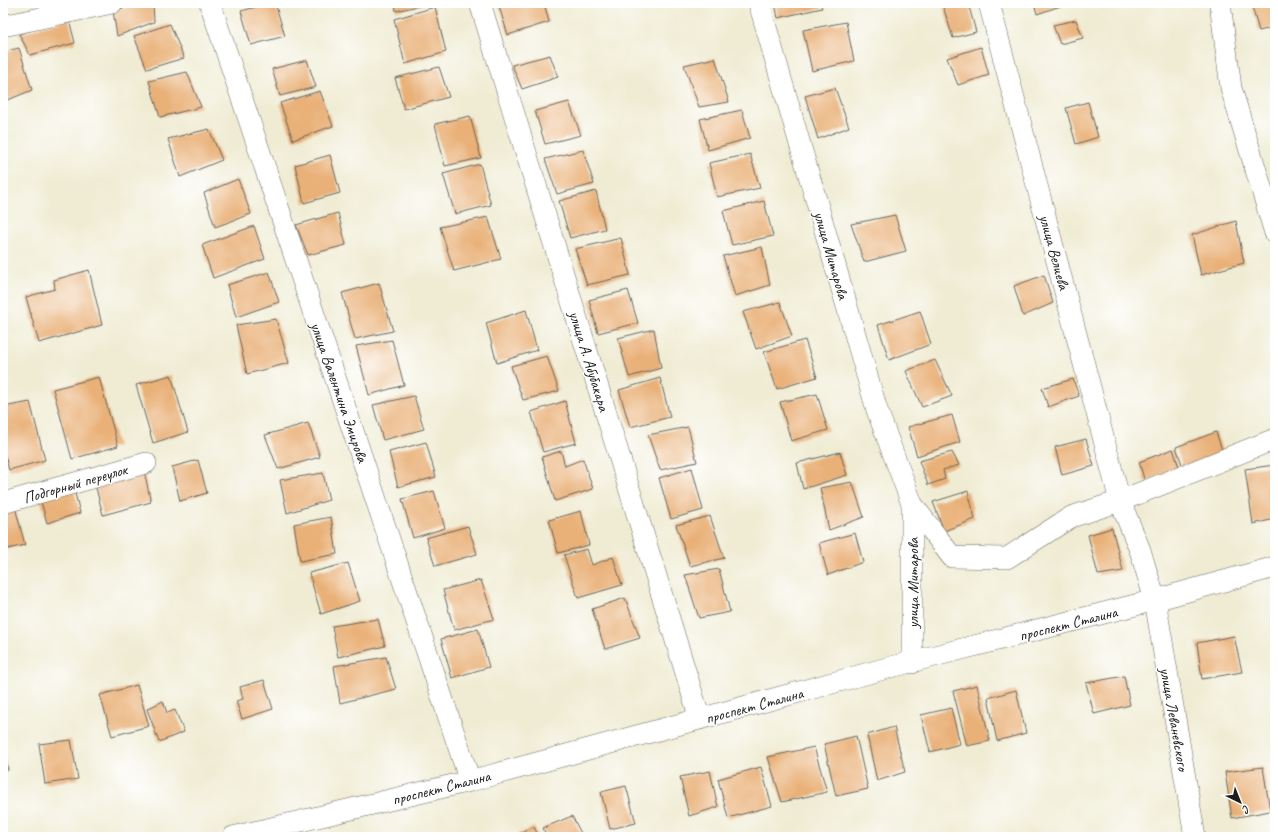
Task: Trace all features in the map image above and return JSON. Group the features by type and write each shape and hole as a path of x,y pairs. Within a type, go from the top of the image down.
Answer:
{"street":[{"path":"3,26 112,3"},
{"name":"улица Валентина Эмирова","path":"210,3 470,781"},
{"name":"улица А. Абубакара","path":"480,3 700,719"},
{"name":"улица Митарова","path":"759,3 877,410 912,504 952,556 1007,558 1072,517 1120,501"},
{"name":"улица Велиева","path":"989,3 1120,501"},
{"path":"1220,3 1231,88 1275,233"},
{"path":"1155,600 1140,550 1120,501 1275,439"},
{"name":"Подгорный переулок","path":"3,503 146,463"},
{"name":"улица Митарова","path":"912,504 912,663"},
{"name":"проспект Сталина","path":"233,837 470,781 890,667 912,663 1155,600 1275,567"},
{"name":"улица Леваневского","path":"1155,600 1195,837"}],"building":[{"path":"141,3 153,3 154,22 117,36 113,11"},
{"path":"275,3 285,36 251,45 241,11"},
{"path":"395,3 426,3 427,4 396,11"},
{"path":"498,3 544,3 549,22 508,35"},
{"path":"775,3 820,3 822,8 778,18"},
{"path":"942,3 968,3 976,32 953,38"},
{"path":"1034,3 1065,3 1066,4 1037,14"},
{"path":"1251,3 1275,3 1275,27 1259,31"},
{"path":"435,7 446,52 405,64 394,19"},
{"path":"69,19 75,43 30,55 19,34"},
{"path":"1076,20 1083,38 1060,44 1053,25"},
{"path":"846,22 854,61 812,71 803,30"},
{"path":"170,24 184,58 147,69 134,36"},
{"path":"981,47 989,75 958,85 947,58"},
{"path":"19,48 32,90 3,102 3,52"},
{"path":"550,55 558,77 522,89 512,65"},
{"path":"715,58 729,102 699,107 684,65"},
{"path":"307,60 316,87 280,96 272,69"},
{"path":"439,67 449,97 404,109 395,78"},
{"path":"187,72 201,107 160,117 149,81"},
{"path":"835,88 849,127 818,139 805,96"},
{"path":"320,91 333,126 293,140 280,103"},
{"path":"569,102 581,135 545,144 535,111"},
{"path":"1088,102 1098,137 1076,144 1066,108"},
{"path":"742,110 750,138 708,150 700,119"},
{"path":"470,116 481,158 445,166 435,124"},
{"path":"209,129 222,160 180,177 168,139"},
{"path":"583,150 594,184 557,194 545,159"},
{"path":"750,154 760,188 717,197 709,163"},
{"path":"330,155 340,193 304,203 295,165"},
{"path":"480,164 491,205 455,214 443,174"},
{"path":"238,179 251,214 215,227 204,193"},
{"path":"596,191 605,229 570,238 559,201"},
{"path":"764,201 773,236 732,245 723,211"},
{"path":"338,213 346,245 308,255 296,225"},
{"path":"895,215 906,251 864,262 851,224"},
{"path":"488,217 501,259 454,271 440,227"},
{"path":"1236,221 1244,263 1201,275 1192,235"},
{"path":"254,226 265,259 213,278 202,245"},
{"path":"621,238 630,275 587,285 575,249"},
{"path":"762,247 770,285 735,296 723,256"},
{"path":"89,270 102,325 39,343 26,297 55,289 54,280"},
{"path":"269,272 279,302 236,317 227,285"},
{"path":"1044,275 1053,303 1023,316 1014,286"},
{"path":"379,283 393,331 355,339 342,293"},
{"path":"628,290 638,323 598,333 589,300"},
{"path":"780,302 792,336 756,349 743,312"},
{"path":"526,310 537,350 497,363 486,323"},
{"path":"920,311 931,344 889,360 878,325"},
{"path":"276,319 289,363 247,374 236,325"},
{"path":"654,329 661,368 629,377 618,338"},
{"path":"392,340 404,385 369,395 356,346"},
{"path":"805,340 817,377 777,389 764,352"},
{"path":"547,356 559,391 523,400 511,366"},
{"path":"935,360 952,396 922,407 906,371"},
{"path":"171,375 188,432 153,443 136,385"},
{"path":"99,377 118,446 72,459 53,389"},
{"path":"660,378 670,417 630,427 619,390"},
{"path":"1073,379 1079,396 1048,407 1042,388"},
{"path":"817,394 828,430 791,441 780,402"},
{"path":"414,396 424,429 383,440 373,405"},
{"path":"565,401 576,443 543,452 531,412"},
{"path":"30,402 45,460 9,470 3,449 3,407"},
{"path":"952,415 960,442 917,456 908,427"},
{"path":"308,423 320,457 278,469 265,435"},
{"path":"688,427 697,462 660,470 648,435"},
{"path":"1216,432 1223,453 1183,467 1176,447"},
{"path":"1086,439 1094,466 1062,475 1055,447"},
{"path":"426,442 436,477 398,487 389,452"},
{"path":"1173,449 1179,467 1145,482 1139,462"},
{"path":"561,451 565,466 583,459 593,489 555,501 542,457"},
{"path":"840,452 847,475 803,489 797,463"},
{"path":"952,452 959,465 943,470 945,479 928,485 919,461"},
{"path":"198,460 207,493 180,501 172,467"},
{"path":"1275,465 1275,519 1253,524 1245,469"},
{"path":"692,468 703,510 671,519 659,478"},
{"path":"144,471 151,502 103,515 95,484"},
{"path":"323,473 329,500 287,513 280,480"},
{"path":"852,482 864,517 829,530 820,488"},
{"path":"74,489 80,513 47,523 40,498"},
{"path":"434,491 445,528 413,538 402,499"},
{"path":"968,491 975,519 944,531 933,502"},
{"path":"15,507 25,545 3,550 3,510"},
{"path":"581,511 589,545 558,553 549,520"},
{"path":"710,516 724,558 690,566 676,525"},
{"path":"331,517 337,554 300,561 294,524"},
{"path":"468,526 477,554 435,566 426,538"},
{"path":"1112,528 1123,571 1098,575 1088,535"},
{"path":"855,533 863,562 828,575 819,543"},
{"path":"587,549 592,565 613,557 622,585 578,598 564,555"},
{"path":"348,563 360,601 321,614 309,573"},
{"path":"719,569 730,612 699,618 685,575"},
{"path":"481,580 494,619 454,630 443,590"},
{"path":"625,598 640,638 605,649 592,609"},
{"path":"378,619 385,646 338,657 332,626"},
{"path":"478,629 489,667 452,678 441,639"},
{"path":"1234,636 1242,672 1202,679 1197,643"},
{"path":"386,657 396,689 340,703 334,666"},
{"path":"1124,676 1130,705 1094,714 1086,683"},
{"path":"264,680 273,709 242,719 236,701 243,699 240,687"},
{"path":"137,685 149,726 112,736 100,695"},
{"path":"977,685 990,741 967,746 953,691"},
{"path":"1016,690 1026,733 997,741 988,698"},
{"path":"163,701 167,713 175,710 184,732 159,742 147,709"},
{"path":"951,708 960,744 930,752 921,715"},
{"path":"894,727 905,772 877,781 867,735"},
{"path":"856,736 868,789 836,796 824,744"},
{"path":"71,740 78,779 45,784 39,744"},
{"path":"814,747 827,792 782,802 768,757"},
{"path":"3,752 8,770 3,772"},
{"path":"761,767 772,806 728,818 718,779"},
{"path":"1263,767 1270,811 1232,818 1225,772"},
{"path":"710,771 718,807 689,816 680,777"},
{"path":"626,786 636,823 610,829 601,792"},
{"path":"572,816 583,837 547,837 543,828"},
{"path":"534,827 539,837 512,837"}]}
